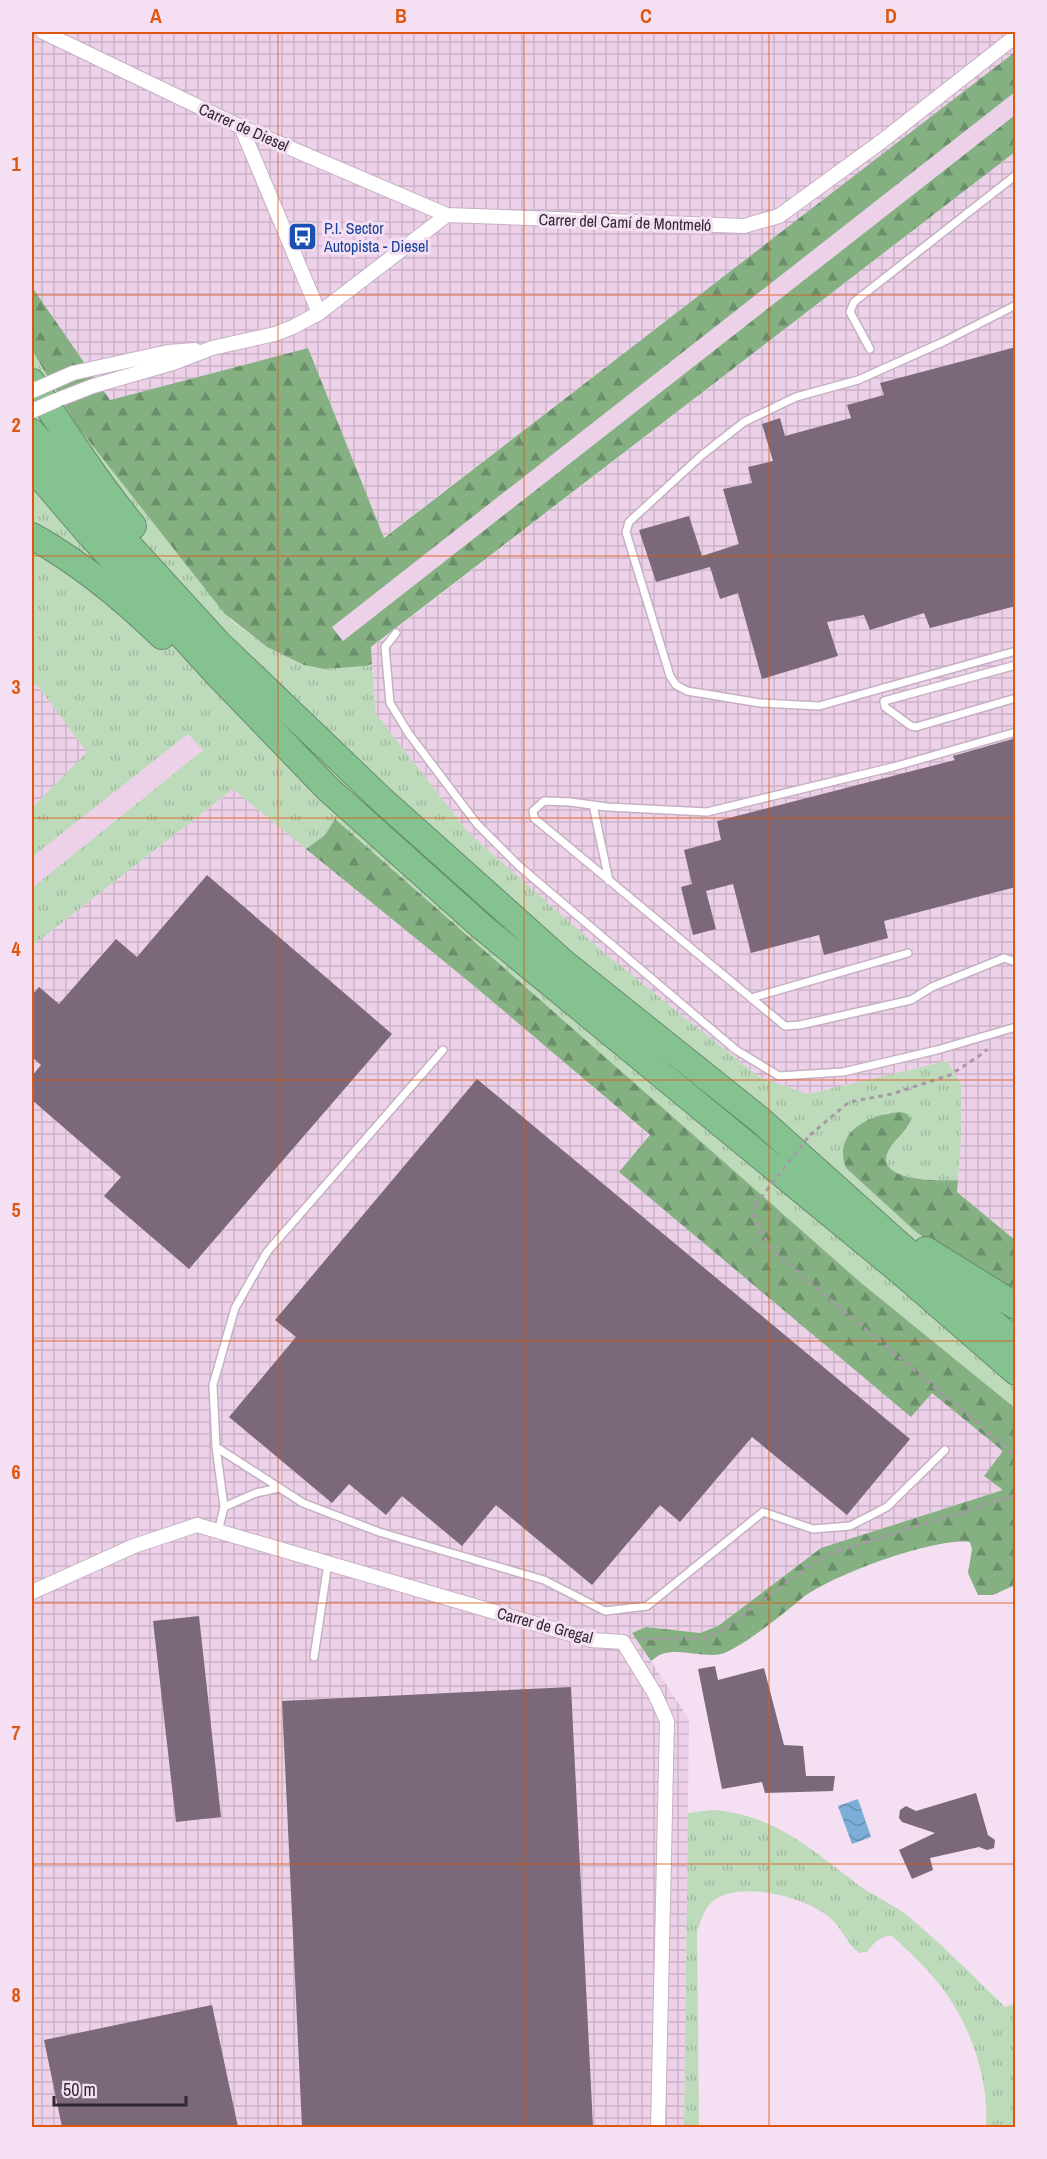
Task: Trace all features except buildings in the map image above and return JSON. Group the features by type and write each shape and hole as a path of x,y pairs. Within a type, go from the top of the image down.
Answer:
{"highway":[{"path":"32,382 117,507 280,701"},
{"path":"32,432 102,516 218,643 382,800 564,963 759,1119 904,1249 1016,1342"},
{"path":"32,467 212,667 327,788"},
{"path":"32,536 57,550 125,601 269,741 327,788 490,934 883,1258 1016,1372"},
{"path":"838,1190 931,1253 1016,1306"}],"street":[{"name":"Carrer de Diesel","path":"43,32 241,127 447,215"},
{"name":"Carrer del Camí de Montmeló","path":"447,215 744,226 779,216 882,141 1016,36"},
{"path":"241,127 319,313"},
{"path":"32,391 73,373 168,352 212,348 275,334 293,327 319,313 447,215"},
{"path":"32,411 93,386 173,363 212,348"},
{"name":"Carrer de Gregal","path":"32,1592 134,1546 197,1525 591,1640 623,1642"},
{"path":"623,1642 655,1694 667,1721 658,2127"}],"lane":[{"path":"870,349 850,312 854,302 1016,175"},
{"path":"1016,305 943,342 858,380 796,397 744,422 702,455 629,522 626,532 670,676 676,684 687,691 760,703 819,706 1016,651"},
{"path":"396,633 385,647 390,703 409,734 477,824 519,866 736,1050 779,1076 843,1072 1016,1027"},
{"path":"1016,664 884,701 885,707 911,726 916,727 1016,698"},
{"path":"1016,732 893,766 707,812 544,801 532,811 534,818 785,1026 800,1025 911,1000 932,987 1004,958 1016,962"},
{"path":"592,805 609,881"},
{"path":"751,998 908,953"},
{"path":"218,1532 224,1507 216,1447 213,1385 235,1308 267,1252 443,1050"},
{"path":"216,1447 303,1503 379,1532 544,1580 605,1611 647,1606 763,1512 813,1529 850,1526 887,1507 945,1450"},
{"path":"224,1507 256,1493 279,1488"},
{"path":"314,1657 328,1563"}],"path":[{"path":"995,1034 985,1052 950,1075 891,1094 849,1102 810,1135 755,1204 753,1218 771,1250 1016,1456"},
{"path":"623,1642 644,1638 707,1638 722,1630 819,1559 1016,1495"}],"shaded area":[{"path":"32,32 1015,32 1016,52 383,538 308,348 110,400 32,287"},
{"path":"1015,92 1015,115 343,641 332,626"},
{"path":"1015,152 1015,1240 957,1192 961,1139 961,1084 947,1061 808,1094 759,1077 602,951 469,833 376,714 371,648"},
{"path":"32,684 37,685 88,752 32,808"},
{"path":"188,734 203,750 32,888 32,857"},
{"path":"233,789 473,985 650,1136 620,1172 911,1416 932,1392 1003,1451 1003,1490 821,1548 718,1626 700,1633 646,1627 632,1633 689,1719 684,2127 32,2128 32,946"}],"green space":[{"path":"1015,52 1015,92 332,627 343,641 1015,115 1015,152 371,647 372,664 366,666 324,669 304,665 267,647 225,614 77,426 32,350 32,287 110,400 308,348 384,538"},
{"path":"32,350 77,426 231,620 267,647 304,665 324,669 372,664 376,714 469,833 602,951 759,1077 808,1094 947,1061 961,1084 958,1180 914,1178 892,1170 886,1164 888,1151 909,1126 907,1114 887,1113 846,1168 916,1232 1015,1299 1015,1408 860,1282 335,820 325,835 306,849 233,789 32,946 32,888 203,750 188,734 32,857 32,808 87,752 37,685 32,684"},
{"path":"335,819 860,1282 1015,1408 1015,1585 993,1595 978,1595 968,1573 972,1549 970,1542 933,1546 882,1560 833,1580 814,1590 729,1651 714,1655 669,1652 651,1661 632,1633 646,1627 700,1633 718,1626 821,1548 1003,1490 984,1476 1003,1451 932,1393 911,1417 619,1172 650,1135 473,985 306,849 325,835"},
{"path":"901,1112 907,1114 911,1119 889,1149 887,1163 892,1170 901,1175 927,1180 958,1180 957,1192 1015,1240 1015,1299 916,1232 846,1168 843,1155 844,1144 849,1135 857,1127 877,1116"},
{"path":"712,1810 754,1818 790,1835 863,1888 904,1913 1005,2007 1015,2004 1015,2127 986,2127 982,2076 965,2026 936,1980 892,1936 880,1939 867,1952 859,1953 837,1925 818,1910 788,1897 754,1891 724,1895 712,1902 697,1931 699,2127 684,2127 688,1813"}],"water":[{"path":"858,1799 871,1837 852,1844 838,1806"}],"place":[{"name":"P.I. Sector Autopista - Diesel","path":"303,237"}]}
